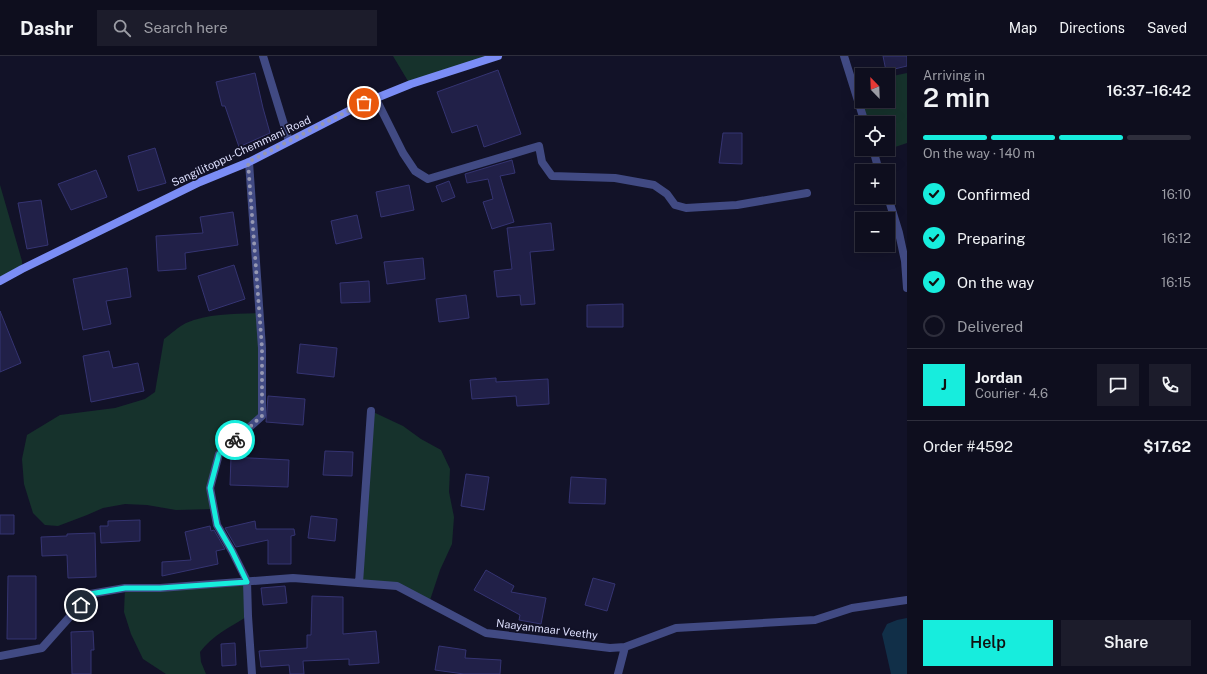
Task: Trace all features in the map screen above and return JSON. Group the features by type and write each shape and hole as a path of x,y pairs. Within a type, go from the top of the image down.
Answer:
{"main road":[{"name":"Sangilitoppu-Chemmani Road","path":"0,282 22,269 193,186 248,162 364,103 411,84 498,56"}],"street":[{"path":"263,56 289,142"},
{"path":"844,56 863,116"},
{"path":"376,99 403,153 415,171 428,179 539,146 542,162 552,176 615,178 654,185 666,194 675,205 686,208 737,205 807,193"},
{"path":"248,162 262,348 262,416 219,454 210,488 217,525 247,582 252,674"},
{"path":"890,204 899,233 905,261 907,288"},
{"path":"359,583 371,412"},
{"name":"Naayanmaar Veethy","path":"0,656 42,648 90,594 125,588 160,588 293,578 397,586 486,633 610,648 625,647 676,628 815,620 852,608 907,600"},
{"path":"618,674 625,647"}],"green space":[{"path":"393,56 498,56 408,81"},
{"path":"907,73 907,143 895,147 895,116 863,116 860,108 895,108 895,76"},
{"path":"0,185 22,261 22,269 0,281"},
{"path":"260,313 262,416 219,454 210,488 214,509 176,510 147,505 125,504 103,508 58,526 45,525 33,513 24,484 22,459 27,435 60,415 115,408 145,399 155,392 164,339 186,323 203,317"},
{"path":"371,411 403,426 421,439 441,450 450,469 449,492 454,517 452,544 440,570 429,603 397,586 359,583"},
{"path":"247,581 248,616 216,636 200,652 201,662 206,674 166,674 143,659 131,634 124,612 125,588"}],"water":[{"path":"907,618 907,674 891,674 882,634 887,624"}],"building":[{"path":"883,56 907,56 907,66 895,69 885,68"},
{"path":"498,70 521,134 484,147 477,125 452,133 437,92"},
{"path":"255,73 270,133 239,147 225,106 222,106 216,82"},
{"path":"723,133 742,133 742,164 719,163"},
{"path":"155,148 166,183 138,191 128,156"},
{"path":"512,160 515,173 500,176 514,222 492,229 483,202 493,199 488,179 467,183 465,174"},
{"path":"96,170 107,197 71,210 58,184"},
{"path":"449,181 455,197 442,202 436,186"},
{"path":"409,185 414,210 381,217 376,192"},
{"path":"41,200 48,245 27,249 18,203"},
{"path":"233,212 238,245 185,253 186,269 158,271 156,236 203,233 200,217"},
{"path":"357,215 362,238 336,244 331,221"},
{"path":"551,223 554,250 530,252 535,304 521,305 520,295 497,297 494,271 512,269 507,228"},
{"path":"423,258 425,279 387,284 384,262"},
{"path":"234,265 245,299 209,311 198,276"},
{"path":"127,268 131,297 106,301 111,324 83,330 73,279"},
{"path":"369,281 370,302 341,303 340,283"},
{"path":"466,295 469,318 439,322 436,299"},
{"path":"623,304 623,327 587,327 587,305"},
{"path":"0,311 21,363 0,372"},
{"path":"300,344 337,348 334,377 297,373"},
{"path":"109,351 113,368 138,363 144,391 91,402 83,356"},
{"path":"496,378 496,382 548,379 549,404 517,406 516,396 472,399 470,380"},
{"path":"268,396 305,399 303,425 266,422"},
{"path":"325,451 353,452 352,476 323,475"},
{"path":"231,457 289,460 288,487 230,485"},
{"path":"466,474 489,477 484,510 461,506"},
{"path":"571,477 606,479 605,504 569,503"},
{"path":"0,515 14,515 14,534 0,534"},
{"path":"311,516 337,519 335,541 308,538"},
{"path":"140,520 140,541 101,543 100,526 108,526 108,521"},
{"path":"255,521 256,529 294,529 295,535 291,536 291,564 268,564 268,540 236,547 225,528"},
{"path":"210,526 211,531 214,530 225,549 216,551 218,564 162,576 162,562 191,560 185,532"},
{"path":"95,533 96,577 68,578 67,555 42,556 41,537"},
{"path":"486,570 514,586 511,592 546,598 541,624 519,620 520,615 474,590"},
{"path":"8,576 36,576 36,639 7,639"},
{"path":"593,578 615,584 607,611 585,605"},
{"path":"285,586 287,603 263,605 261,588"},
{"path":"312,596 343,597 343,634 376,631 379,663 349,665 349,659 303,661 304,674 290,674 289,665 261,667 259,651 307,648 307,635 311,635"},
{"path":"93,631 94,650 91,650 91,674 72,674 71,632"},
{"path":"235,643 236,665 222,666 221,644"},
{"path":"439,646 466,650 465,658 501,660 500,674 464,674 435,670"}],"way so far":[{"path":"235,440 262,416 262,348 248,162 298,138 364,103"}],"route":[{"path":"81,605 90,594 125,588 164,588 247,582 217,525 210,488 219,454 235,440"}]}
